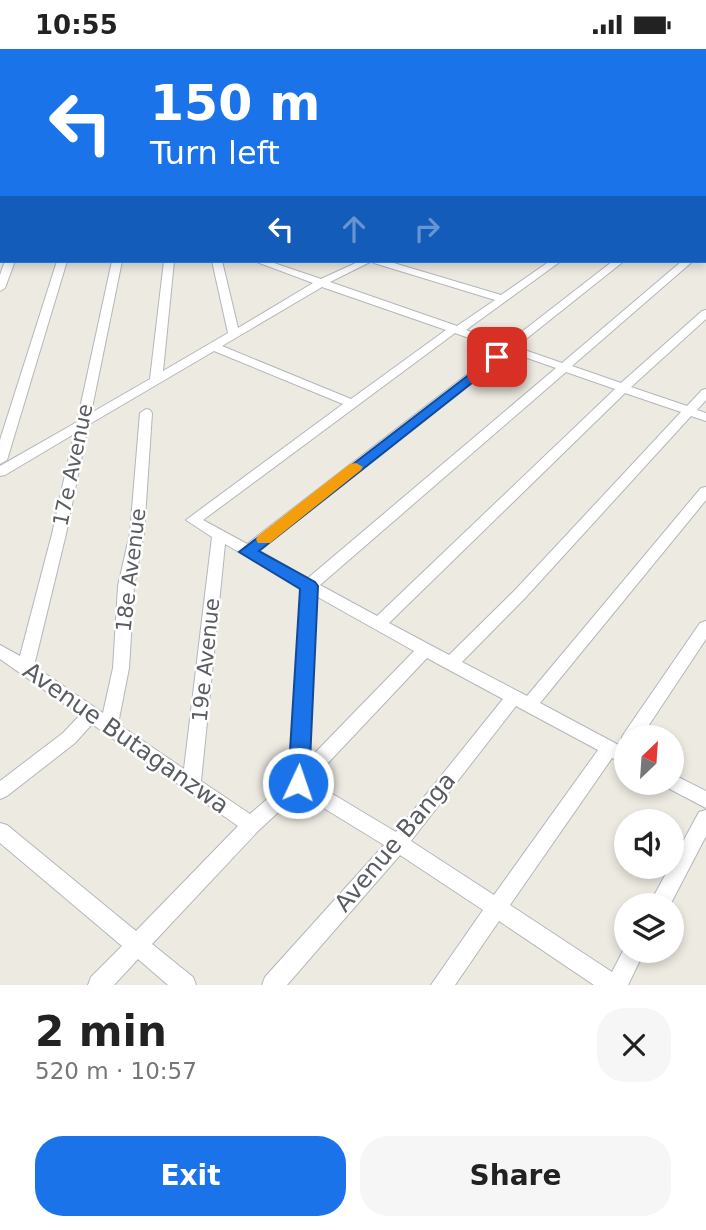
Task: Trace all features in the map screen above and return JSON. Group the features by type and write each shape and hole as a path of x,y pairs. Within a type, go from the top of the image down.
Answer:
{"street":[{"path":"0,288 9,263"},
{"path":"0,460 61,263"},
{"name":"17e Avenue","path":"25,668 59,534 80,425 117,263"},
{"path":"156,381 169,263"},
{"path":"217,263 234,335"},
{"path":"270,263 706,417"},
{"path":"0,472 326,281 363,263"},
{"path":"384,263 503,299"},
{"path":"549,263 503,299 350,403 193,520 219,537 425,650 614,747"},
{"path":"247,552 616,263"},
{"path":"298,783 309,586 686,263"},
{"path":"326,281 330,264"},
{"path":"378,624 624,387 706,313"},
{"path":"214,347 350,403"},
{"path":"452,663 521,593 706,393"},
{"name":"18e Avenue","path":"109,725 121,668 126,586 137,533 146,413"},
{"name":"Avenue Banga","path":"272,985 706,491"},
{"name":"19e Avenue","path":"192,782 219,537"},
{"path":"639,725 706,627"},
{"path":"99,985 251,825 298,783 425,650"},
{"name":"Avenue Butaganzwa","path":"0,651 251,825"},
{"path":"0,791 69,738 91,713"},
{"path":"442,985 496,907 614,759"},
{"path":"298,783 398,843 614,985 627,963"},
{"path":"684,788 706,800"},
{"path":"665,893 706,818"},
{"path":"0,831 186,985"}],"slow traffic":[{"path":"264,539 356,467"}],"route":[{"path":"298,783 309,586 247,552 497,357"}]}
